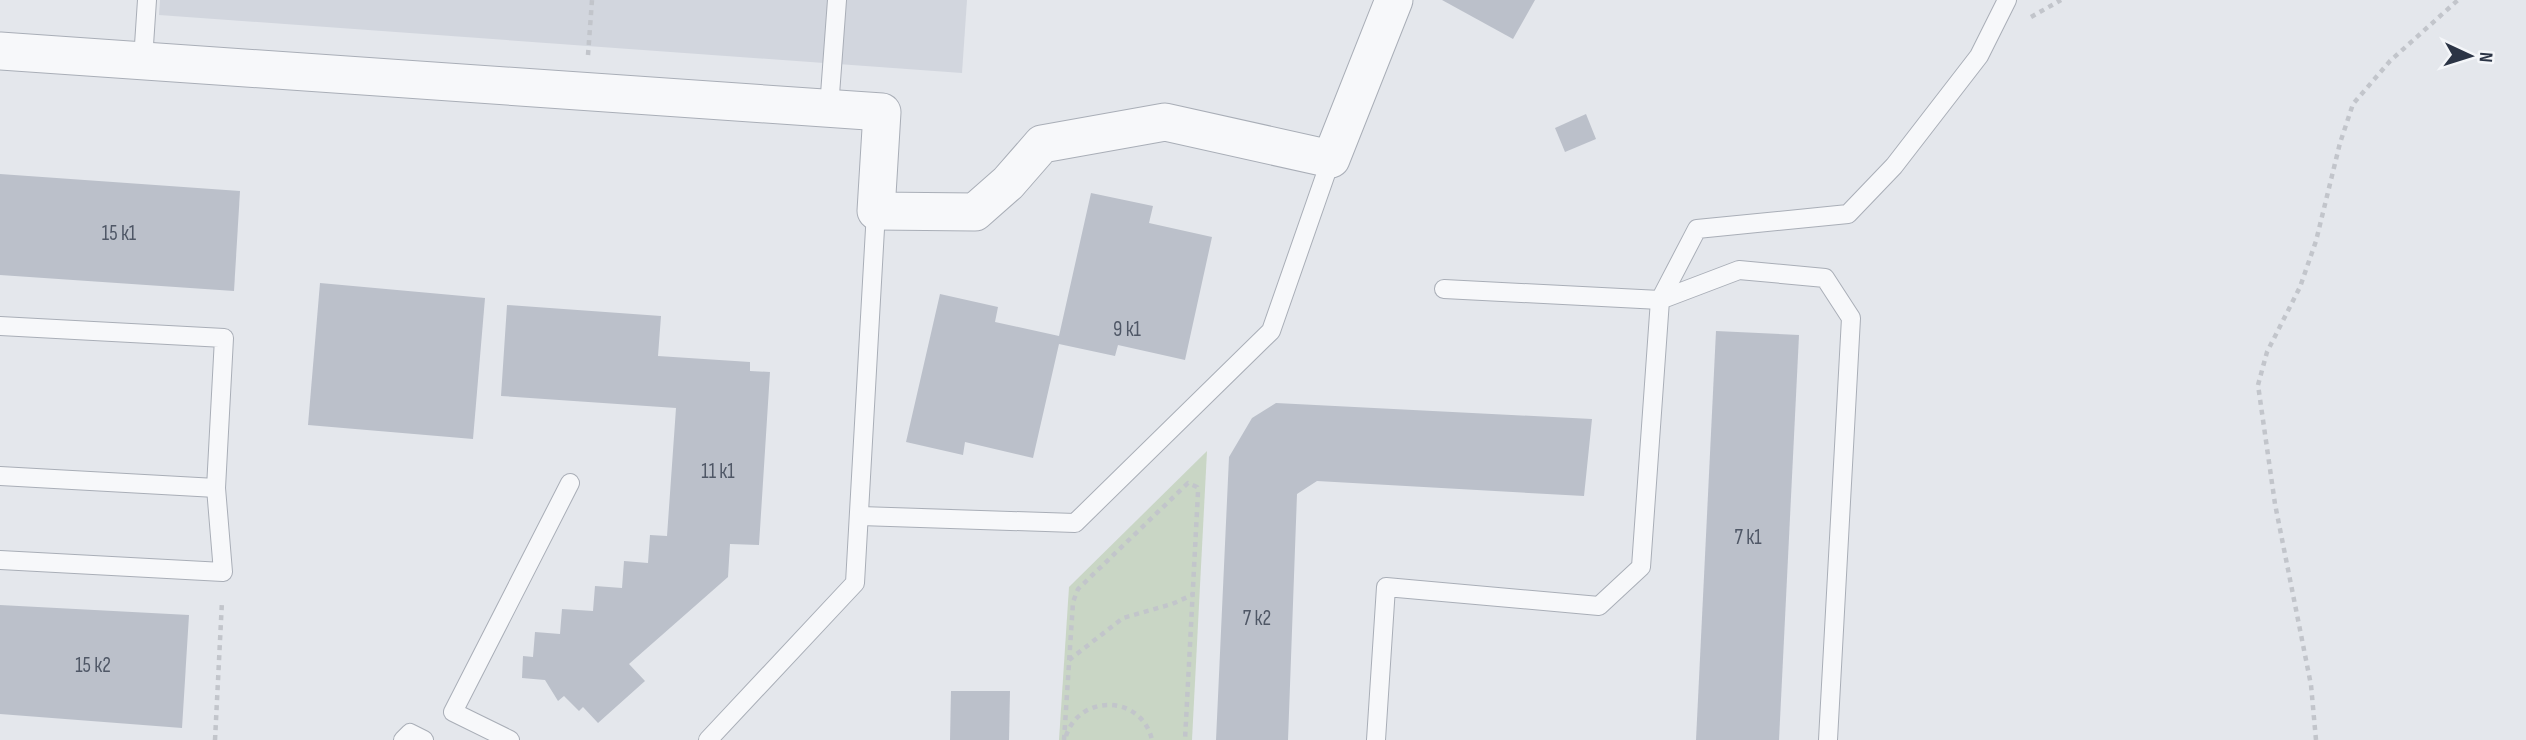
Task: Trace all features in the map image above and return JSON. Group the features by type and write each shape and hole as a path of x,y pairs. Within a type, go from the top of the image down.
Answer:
{"street":[{"path":"0,51 882,112 876,211 975,212 1008,183 1042,144 1165,122 1331,159 1394,0"}],"lane":[{"path":"143,60 147,0"},
{"path":"829,108 837,0"},
{"path":"1376,740 1386,587 1599,606 1641,567 1660,300 1698,229 1848,214 1894,166 1979,56 2007,0"},
{"path":"860,516 1075,523 1272,331 1331,159"},
{"path":"708,740 855,583 876,211"},
{"path":"1444,289 1660,300 1740,270 1825,278 1851,318 1828,740"},
{"path":"0,326 224,338 216,488 223,572 0,560"},
{"path":"0,476 216,488"},
{"path":"510,740 453,712 570,483"},
{"path":"403,740 410,733 424,740"}],"path":[{"path":"589,46 592,0"},
{"path":"2316,740 2311,685 2275,504 2258,385 2267,352 2300,287 2312,252 2340,143 2354,104 2390,61 2458,0"},
{"path":"1064,740 1073,602 1078,589 1188,483 1192,483 1198,492 1185,740"},
{"path":"215,740 223,572"},
{"path":"1069,660 1123,618 1172,604 1192,595"},
{"path":"1064,740 1078,716 1091,707 1105,704 1121,705 1135,712 1145,723 1152,740"}],"shaded area":[{"path":"160,0 967,0 962,73 159,15"}],"green space":[{"path":"1207,451 1192,740 1059,740 1069,587"}],"building":[{"path":"1442,0 1535,0 1513,39"},
{"path":"1586,114 1596,139 1565,152 1555,128"},
{"path":"0,174 240,191 234,291 0,275"},
{"path":"1091,193 1153,206 1149,223 1212,237 1185,360 1118,345 1115,356 1059,344 1033,458 965,442 963,455 906,442 940,294 998,307 995,322 1059,336"},
{"path":"320,283 485,298 473,439 308,425"},
{"path":"507,305 661,316 658,356 750,362 750,371 770,372 759,545 730,544 728,577 629,664 645,681 598,723 583,707 579,711 564,696 558,701 545,680 522,678 523,656 533,657 535,632 560,634 562,609 593,611 595,586 622,588 624,561 648,563 650,535 667,536 676,408 501,396"},
{"path":"1716,331 1799,335 1779,740 1696,740"},
{"path":"1276,403 1592,419 1584,496 1317,481 1297,494 1288,740 1216,740 1229,457 1252,418"},
{"path":"0,605 189,615 182,728 0,714"},
{"path":"951,691 1010,691 1009,740 950,740"}]}
